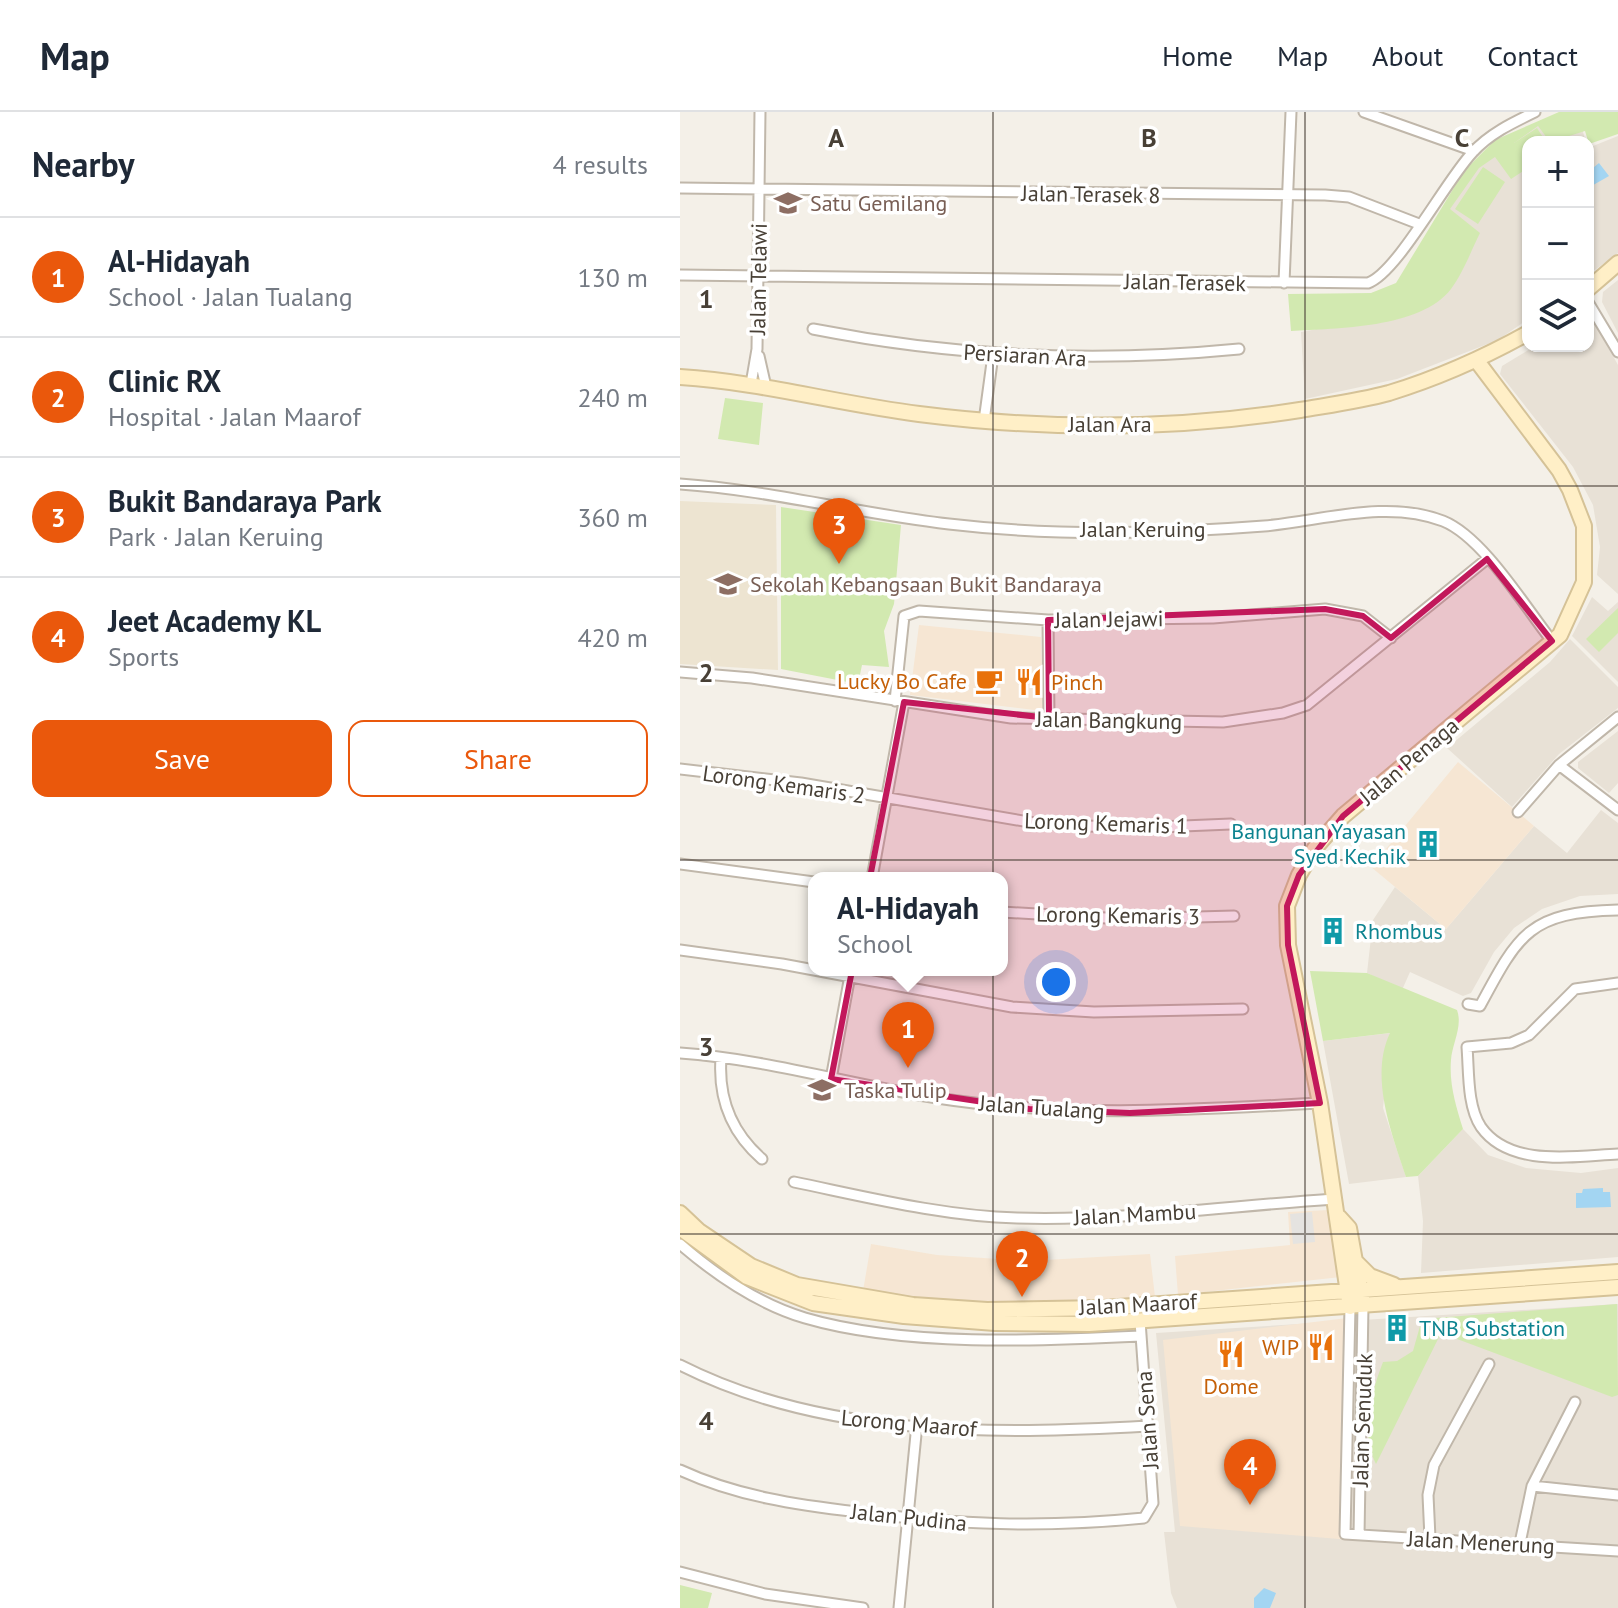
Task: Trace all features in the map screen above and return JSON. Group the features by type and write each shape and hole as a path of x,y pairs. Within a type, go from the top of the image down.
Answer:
{"street":[{"name":"Jalan Telawi","path":"758,386 760,112"},
{"path":"1284,283 1291,112"},
{"path":"1364,112 1474,151"},
{"name":"Jalan Terasek","path":"680,275 1368,283 1379,279 1392,267 1419,224 1474,151 1492,135 1535,112"},
{"name":"Jalan Terasek 8","path":"680,188 1349,197 1419,224"},
{"path":"1594,284 1618,263"},
{"path":"1594,312 1618,352"},
{"name":"Persiaran Ara","path":"813,329 873,341 993,355 1117,358 1239,349"},
{"name":"Jalan Ara","path":"680,377 984,421 1180,423 1272,414 1386,394 1477,361 1522,336"},
{"name":"Jalan Telawi","path":"757,349 758,386"},
{"name":"Persiaran Ara","path":"984,421 993,355"},
{"name":"Jalan Penaga","path":"1356,1299 1338,1230 1339,1217 1320,1103 1288,945 1287,906 1299,875 1315,848 1343,816 1560,635 1584,582 1584,526 1559,470 1477,361"},
{"name":"Jalan Keruing","path":"680,484 950,524 1021,529 1175,531 1264,526 1382,511 1420,514 1447,522 1473,541 1552,641"},
{"name":"Jalan Bangkung","path":"680,672 752,678 1011,718 1223,722 1283,713 1307,705 1330,690 1487,559"},
{"name":"Jalan Jejawi","path":"900,702 904,616 919,611 1048,620 1213,618 1325,609 1363,616 1391,638"},
{"path":"1048,620 1049,718"},
{"path":"873,872 887,800 900,702"},
{"path":"1518,812 1559,765 1618,717"},
{"path":"1559,765 1618,810"},
{"name":"Lorong Kemaris 2","path":"680,769 801,783 887,800"},
{"name":"Lorong Kemaris 1","path":"887,800 1041,824 1135,828 1231,824"},
{"path":"680,864 808,881"},
{"path":"1468,1004 1480,1006 1512,949 1536,924 1584,911 1618,910"},
{"name":"Lorong Kemaris 3","path":"1008,912 1110,919 1234,916"},
{"path":"680,950 808,968"},
{"path":"831,1079 850,976"},
{"path":"860,976 1012,1007 1094,1012 1243,1009"},
{"path":"1618,983 1575,989 1529,1035 1511,1043 1467,1047 1471,1098 1481,1127 1501,1145 1510,1150 1554,1157 1618,1154"},
{"name":"Jalan Tualang","path":"680,1053 937,1098 1029,1109 1130,1113 1320,1103"},
{"path":"721,1058 722,1096 730,1120 744,1142 762,1159"},
{"name":"Jalan Mambu","path":"794,1182 905,1205 1014,1218 1119,1217 1334,1199"},
{"name":"Jalan Maarof","path":"680,1213 699,1231 774,1277 835,1295 913,1305 987,1310 1104,1308 1618,1287"},
{"name":"Jalan Penaga","path":"1339,1217 1349,1228 1355,1261 1356,1299"},
{"name":"Jalan Maarof","path":"680,1228 747,1277 794,1297 832,1307 995,1323 1140,1328"},
{"name":"Jalan Maarof","path":"680,1244 713,1273 751,1295 805,1318 856,1328 1007,1339 1140,1328 1356,1299 1403,1287 1618,1272"},
{"path":"1355,1261 1377,1280 1403,1287"},
{"name":"Jalan Senuduk","path":"1345,1534 1356,1299"},
{"name":"Jalan Senuduk","path":"1356,1299 1362,1430 1359,1535"},
{"name":"Jalan Sena","path":"1140,1328 1153,1503 1144,1518"},
{"path":"1430,1538 1428,1495 1434,1465 1489,1364"},
{"name":"Lorong Maarof","path":"680,1365 716,1384 789,1407 835,1416 1029,1433 1148,1426"},
{"path":"1520,1543 1532,1486 1575,1402"},
{"path":"899,1608 917,1424"},
{"path":"1349,1429 1362,1430"},
{"name":"Jalan Pudina","path":"680,1470 707,1482 792,1504 908,1518 1024,1527 1144,1518"},
{"path":"1532,1486 1618,1495"},
{"name":"Jalan Menerung","path":"1345,1534 1618,1551"},
{"path":"680,1572 765,1594 863,1608"}],"highlighted area":[{"path":"1487,559 1552,641 1343,816 1299,875 1287,906 1288,945 1320,1103 1130,1113 1029,1109 831,1079 904,702 1049,718 1048,620 1325,609 1363,616 1391,638"}],"shaded area":[{"path":"1577,112 1584,136 1522,136 1522,323 1498,340 1397,379 1305,399 1301,332 1414,311 1440,214 1473,169 1525,129"},
{"path":"1618,136 1618,253 1594,271 1594,208 1594,146"},
{"path":"1618,280 1618,333 1602,302 1603,292"},
{"path":"1594,323 1618,365 1618,594 1597,575 1600,547 1593,505 1573,467 1500,374 1502,366 1525,352 1594,352"},
{"name":"Sekolah Kebangsaan Bukit Bandaraya","path":"680,501 776,505 778,670 680,664"},
{"path":"1592,597 1608,611 1618,602 1618,682 1572,636"},
{"path":"919,625 1041,637 1043,711 910,695"},
{"path":"1570,639 1618,687 1618,708 1559,754 1512,807 1447,748 1550,662"},
{"path":"1618,731 1618,783 1609,793 1578,768 1578,762"},
{"path":"1458,762 1534,826 1446,929 1371,867"},
{"path":"1601,810 1618,823 1618,894 1580,896 1542,909 1514,928 1494,952 1471,993 1463,996 1410,972 1402,990 1367,973 1373,920 1395,887 1446,929 1534,826 1567,853"},
{"path":"1391,1033 1383,1108 1406,1177 1349,1184 1323,1041"},
{"path":"1463,1129 1488,1155 1526,1168 1581,1173 1618,1168 1618,1257 1421,1273 1423,1221 1418,1176"},
{"path":"1329,1210 1341,1277 1178,1295 1175,1256 1290,1245 1288,1212"},
{"path":"1312,1212 1315,1242 1293,1244 1290,1214"},
{"path":"871,1244 937,1255 1028,1261 1150,1254 1155,1297 1034,1304 948,1301 863,1291"},
{"path":"1618,1304 1618,1608 1177,1608 1171,1593 1164,1532 1175,1532 1156,1333"},
{"path":"1356,1317 1351,1540 1180,1526 1163,1340"}],"green space":[{"path":"1559,112 1618,112 1618,134 1594,142 1594,136 1587,136 1585,131 1569,136 1546,136 1538,126 1522,136 1514,143 1522,138 1522,172 1511,179 1495,157 1479,168 1450,209 1480,233 1455,283 1437,302 1419,312 1376,324 1291,331 1288,294 1371,293 1396,283 1464,171 1495,140"},
{"path":"1537,128 1542,136 1525,136"},
{"path":"1483,167 1505,182 1478,224 1455,209"},
{"path":"725,398 763,403 759,445 718,439"},
{"path":"781,507 901,525 894,604 884,631 889,667 862,665 858,684 781,669"},
{"path":"1618,608 1618,633 1599,652 1586,639"},
{"path":"1310,971 1367,973 1457,1010 1459,1022 1452,1054 1451,1078 1463,1129 1418,1176 1406,1177 1385,1105 1382,1068 1390,1033 1323,1041"},
{"path":"1617,1304 1618,1395 1612,1397 1441,1333 1376,1464 1371,1452 1368,1426 1371,1400 1379,1374 1383,1362 1397,1361 1413,1351 1422,1319"},
{"path":"680,1585 712,1593 708,1608 680,1608"}],"water":[{"path":"1599,163 1609,176 1594,185 1594,167"},
{"path":"1603,1188 1603,1192 1610,1192 1611,1207 1576,1208 1576,1193 1582,1193 1583,1189"},
{"path":"1264,1588 1276,1593 1270,1608 1254,1608 1254,1598"}],"place":[{"name":"Satu Gemilang","path":"788,203"},
{"name":"Bukit Bandaraya Park","path":"839,564"},
{"name":"Sekolah Kebangsaan Bukit Bandaraya","path":"728,584"},
{"name":"Lucky Bo Cafe","path":"989,681"},
{"name":"Pinch","path":"1029,682"},
{"name":"Bangunan Yayasan Syed Kechik","path":"1428,844"},
{"name":"Rhombus","path":"1333,931"},
{"name":"Al-Hidayah","path":"908,1068"},
{"name":"Taska Tulip","path":"822,1090"},
{"name":"Clinic RX","path":"1022,1297"},
{"name":"TNB Substation","path":"1397,1328"},
{"name":"WIP","path":"1321,1347"},
{"name":"Dome","path":"1231,1354"},
{"name":"Jeet Academy KL","path":"1250,1505"}]}
